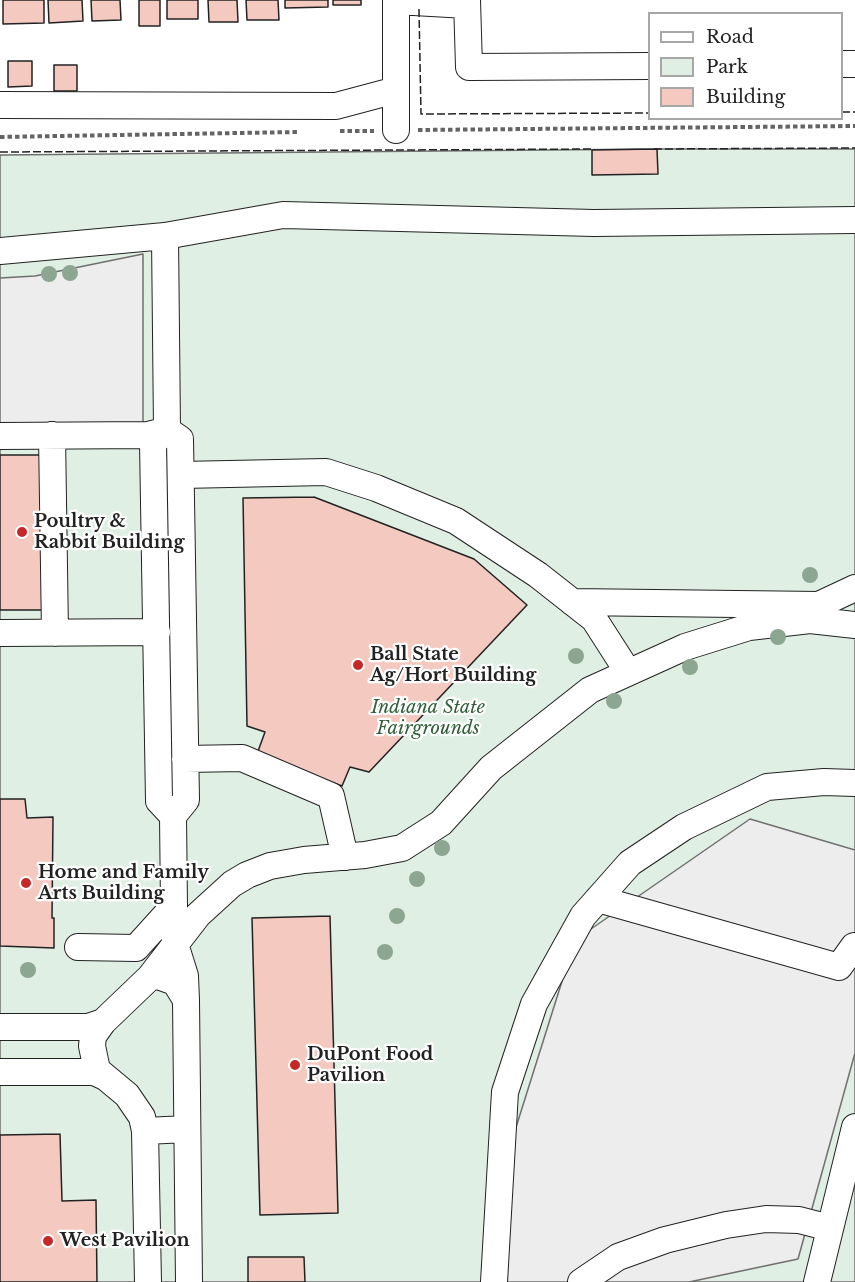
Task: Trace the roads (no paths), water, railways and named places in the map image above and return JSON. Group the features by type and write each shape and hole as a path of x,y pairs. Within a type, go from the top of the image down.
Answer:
{"street":[{"path":"396,130 396,0 467,2 469,67 648,66"},
{"path":"0,105 336,106 396,90"},
{"path":"0,251 165,236 283,216 594,223 855,220"},
{"path":"165,236 166,430 153,443 159,801 173,816"},
{"path":"0,436 148,435 166,430 180,439 186,800 173,816 175,944 185,976 186,1000 189,1282"},
{"path":"52,435 54,633"},
{"path":"155,496 182,486 326,472 376,488 456,521 572,602 594,619 628,672"},
{"path":"156,566 183,574"},
{"path":"782,623 855,588"},
{"path":"572,602 820,605"},
{"path":"148,1282 145,1131 136,1106 97,1070 92,1055 93,1036 103,1022 150,977 215,897 247,874 270,866 402,848 441,824 491,768 540,727 590,690 685,647 749,627 810,620 855,625"},
{"path":"0,633 156,632"},
{"path":"157,663 184,664"},
{"path":"158,746 242,758 331,796 345,857"},
{"path":"494,1282 505,1092 534,1004 583,916 630,862 684,827 767,787 824,782 855,783"},
{"path":"598,899 839,967 855,945"},
{"path":"78,947 136,948 174,906"},
{"path":"150,977 165,978 175,982 186,1000"},
{"path":"0,1027 88,1027 103,1022"},
{"path":"0,1072 94,1072 105,1077"},
{"path":"817,1282 855,1126"},
{"path":"145,1131 187,1129"},
{"path":"581,1282 618,1257 665,1240 726,1225 766,1219 800,1220 830,1228"}],"place":[{"name":"Poultry & Rabbit Building","path":"22,532"},
{"name":"Ball State Ag/Hort Building","path":"358,665"},
{"name":"Home and Family Arts Building","path":"26,883"},
{"name":"DuPont Food Pavilion","path":"295,1065"},
{"name":"West Pavilion","path":"48,1241"}],"park label":[{"name":"Indiana State Fairgrounds","path":"428,718"}]}
